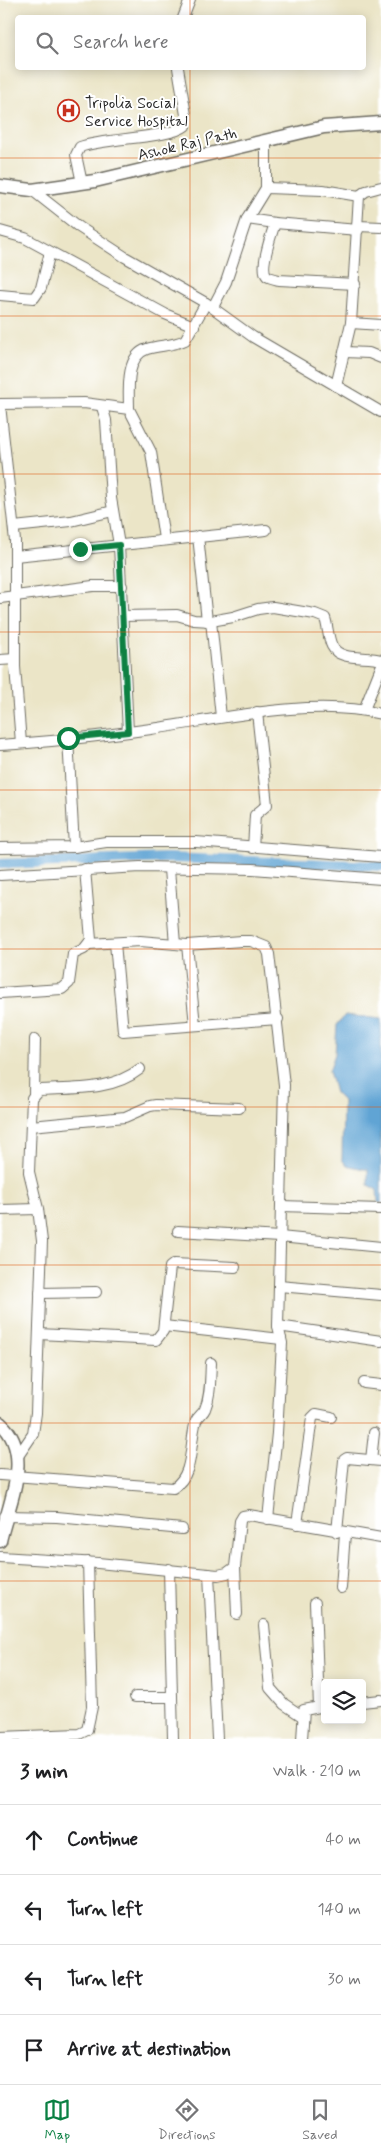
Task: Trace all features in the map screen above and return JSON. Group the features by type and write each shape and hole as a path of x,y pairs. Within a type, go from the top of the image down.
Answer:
{"main road":[{"name":"Ashok Raj Path","path":"0,186 32,190 82,183 324,128 381,123"},
{"path":"0,1423 7,1429 14,1442 18,1456 17,1476 0,1541"}],"street":[{"path":"185,15 190,0"},
{"path":"82,183 76,155 80,147 171,132 185,126 186,115 178,70"},
{"path":"164,539 151,452 129,409 130,371 135,358 145,350 185,340 226,282 247,219 266,188 266,142"},
{"path":"266,188 323,190 359,196 366,191 381,187"},
{"path":"32,190 80,227 125,257 210,305 253,337 381,412"},
{"path":"336,386 351,323 355,284 359,196"},
{"path":"247,219 275,223 358,228 381,227"},
{"path":"275,223 265,259 264,272 267,276 285,281 355,284"},
{"path":"0,232 25,238 165,314 194,326"},
{"path":"0,295 34,298 41,288 50,252"},
{"path":"351,323 381,325"},
{"path":"345,352 369,354 381,358"},
{"path":"21,744 15,659 14,527 0,405 79,403 129,409"},
{"path":"102,407 106,420 108,476 112,511 119,545 124,616 128,732"},
{"path":"14,527 71,521 112,511"},
{"path":"15,556 164,539 266,530"},
{"path":"198,536 221,717"},
{"path":"0,598 98,585 122,586"},
{"path":"124,616 177,615 209,621 267,607 315,614 325,618 332,646 338,652 347,656 371,657 381,660"},
{"path":"0,660 15,659"},
{"path":"364,710 381,667"},
{"path":"0,745 128,732 257,712 335,708 364,710 381,714"},
{"path":"253,848 255,814 267,805 257,712"},
{"path":"68,738 74,847"},
{"path":"0,848 74,847 106,842 178,842 381,857"},
{"path":"85,869 91,935 89,944"},
{"path":"0,875 85,869 253,869 381,880"},
{"path":"170,869 175,944"},
{"path":"0,993 66,987 70,978 73,954 89,944 154,940 187,945 251,941 266,947 269,954 278,1019 284,1085 278,1326 281,1339 276,1446 268,1518"},
{"path":"115,943 123,1031 278,1019"},
{"path":"187,945 195,1025"},
{"path":"18,1456 28,1442 35,1424 39,1334 42,1241 38,1209 30,1178 31,1102 34,1094 35,1038"},
{"path":"34,1094 39,1090 96,1086 120,1082 140,1069"},
{"path":"31,1126 125,1117 156,1105 239,1108"},
{"path":"281,1206 381,1209"},
{"path":"0,1210 38,1209"},
{"path":"178,1231 280,1236 381,1247"},
{"path":"39,1334 147,1341 160,1338 164,1326 170,1267 174,1264 235,1268"},
{"path":"279,1286 381,1295"},
{"path":"40,1293 96,1292"},
{"path":"164,1326 281,1339"},
{"path":"278,1326 381,1341"},
{"path":"0,1475 173,1488 182,1482 188,1468 195,1423 203,1413 209,1394 211,1363"},
{"path":"364,1383 381,1385"},
{"path":"297,1524 312,1418 316,1414 331,1417"},
{"path":"340,1588 344,1460 347,1458 376,1461 374,1433"},
{"path":"237,1614 235,1567 237,1542 243,1516 254,1515 381,1538"},
{"path":"6,1516 74,1518 182,1529"},
{"path":"0,1557 88,1562 209,1574 227,1574 235,1567"},
{"path":"0,1737 79,1734 86,1730 92,1707 88,1562"},
{"path":"169,1569 173,1739"},
{"path":"209,1574 217,1739"},
{"path":"314,1604 321,1694"},
{"path":"264,1625 270,1688 284,1704 302,1716"},
{"path":"135,1697 172,1697"},
{"path":"366,1702 381,1700"},
{"path":"302,1739 302,1716 304,1710 321,1707"}],"water":[{"path":"345,1015 381,1019 381,1203 378,1203 377,1190 368,1185 368,1170 346,1165 342,1159 343,1101 335,1093 329,1071 335,1054 337,1025"}],"waterway":[{"path":"0,864 168,858 381,866"}],"place":[{"name":"Tripolia Social Service Hospital","path":"69,111"}],"route":[{"path":"68,738 128,732 119,545 80,549"}]}
